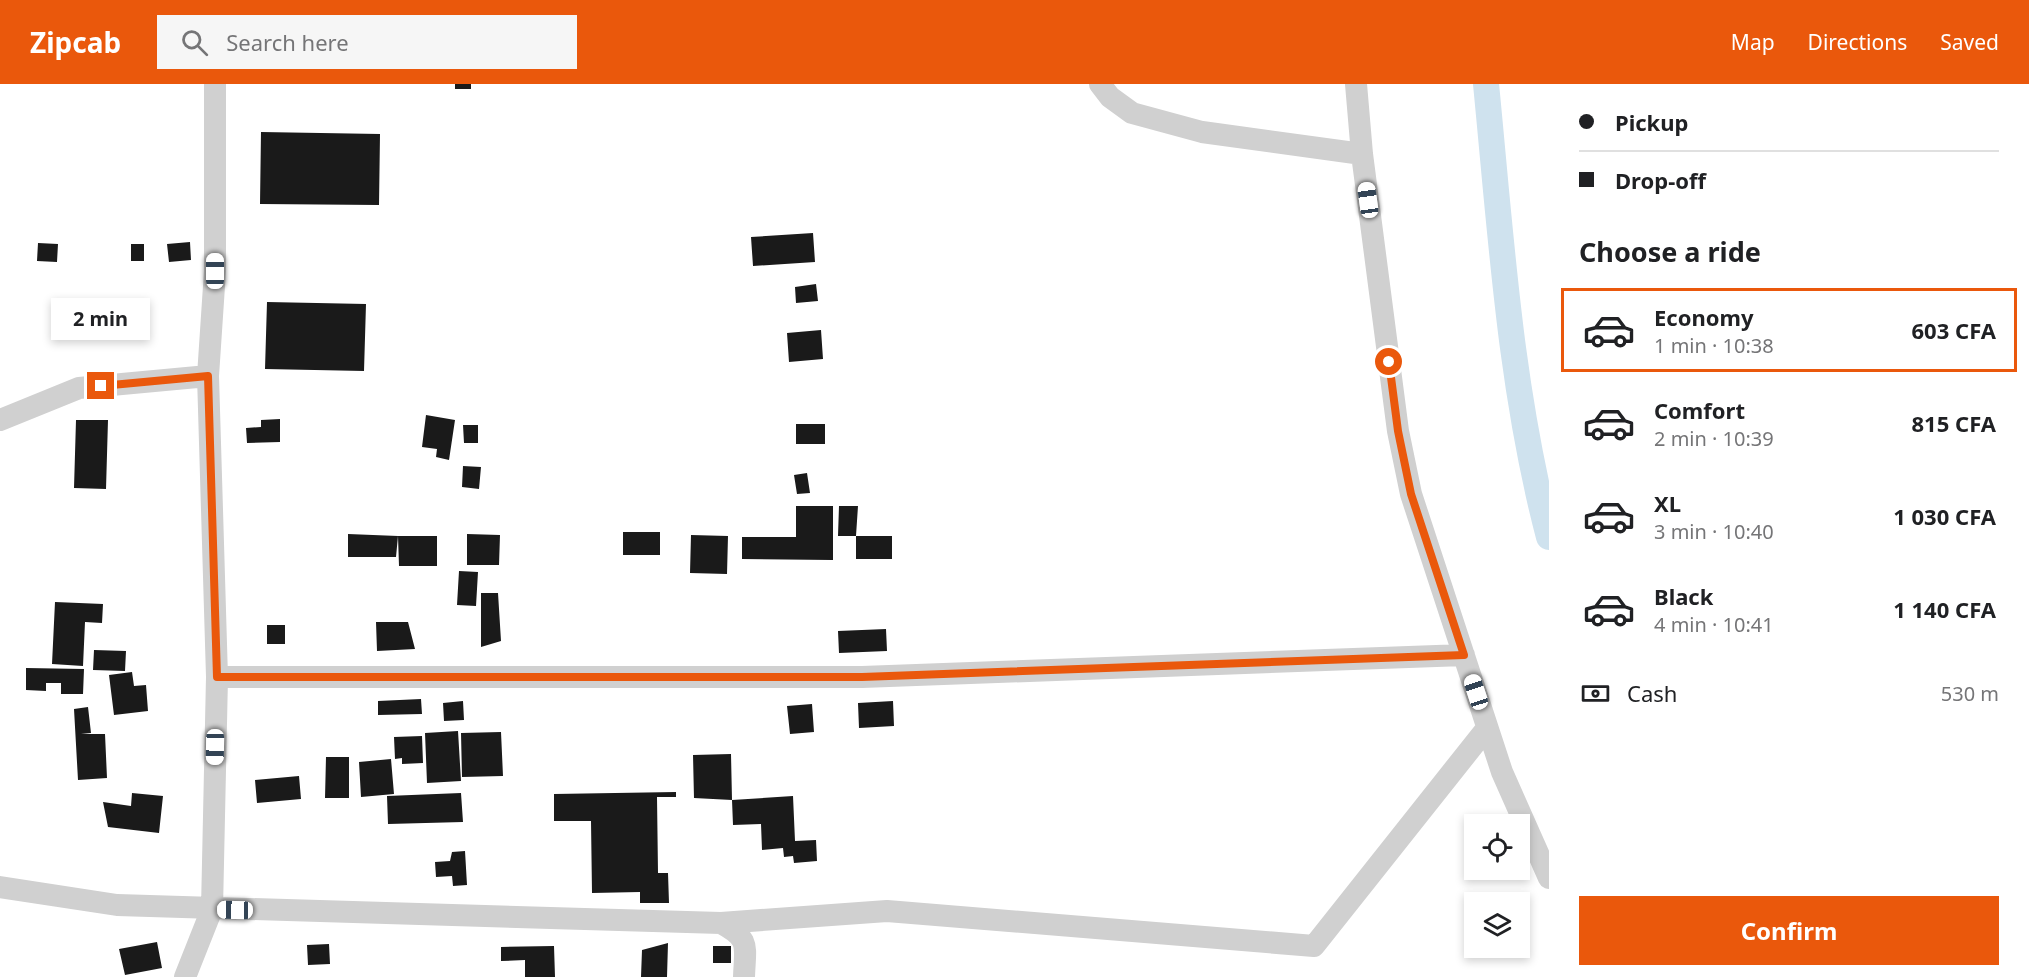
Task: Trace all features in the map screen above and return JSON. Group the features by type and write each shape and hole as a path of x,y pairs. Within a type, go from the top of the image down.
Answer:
{"street":[{"path":"185,977 212,909 217,677 208,376 215,271 215,84"},
{"path":"1100,84 1110,97 1132,113 1202,132 1362,154"},
{"path":"1356,84 1362,154 1405,467 1502,772 1549,878"},
{"path":"0,420 79,388 208,376"},
{"path":"217,677 862,677 1464,655"},
{"path":"0,887 117,905 721,923 887,911 1314,946 1487,728"},
{"path":"721,923 739,933 745,947 744,977"}],"building":[{"path":"455,84 471,84 471,89 455,89"},
{"path":"261,132 380,134 379,205 260,204"},
{"path":"813,233 815,262 753,266 751,237"},
{"path":"190,242 191,260 169,262 167,244"},
{"path":"38,243 58,244 57,262 37,261"},
{"path":"131,244 144,244 144,261 131,261"},
{"path":"816,284 818,301 796,303 795,287"},
{"path":"267,302 366,304 364,371 265,369"},
{"path":"821,330 823,359 789,362 787,333"},
{"path":"426,415 455,420 449,460 436,457 437,449 422,447"},
{"path":"280,419 280,442 247,443 246,428 261,427 261,420"},
{"path":"76,420 108,420 106,489 74,488"},
{"path":"796,424 825,424 825,444 796,444"},
{"path":"463,425 478,425 478,443 464,443"},
{"path":"463,466 481,467 479,489 462,487"},
{"path":"807,473 810,493 797,494 794,475"},
{"path":"796,506 833,506 833,560 742,559 742,537 796,537"},
{"path":"839,506 858,506 856,536 838,536"},
{"path":"623,532 660,532 660,555 623,555"},
{"path":"348,534 398,536 396,557 348,557"},
{"path":"467,534 500,535 499,565 467,565"},
{"path":"691,535 728,536 727,574 690,573"},
{"path":"398,536 437,536 437,566 399,566"},
{"path":"856,536 892,536 892,559 856,559"},
{"path":"459,571 478,572 476,606 457,605"},
{"path":"481,593 498,593 501,641 481,647"},
{"path":"55,602 103,604 102,623 85,622 83,666 52,664"},
{"path":"376,622 408,622 415,649 377,651"},
{"path":"267,625 285,625 285,644 267,644"},
{"path":"886,629 887,651 839,653 838,631"},
{"path":"94,650 126,651 125,671 93,670"},
{"path":"26,668 84,669 83,694 61,694 61,683 46,683 46,691 26,690"},
{"path":"132,672 134,686 146,685 148,711 114,715 109,675"},
{"path":"421,699 422,714 378,715 378,701"},
{"path":"463,701 464,720 444,721 443,703"},
{"path":"893,701 894,726 859,728 858,703"},
{"path":"812,704 814,732 790,734 787,706"},
{"path":"88,707 91,733 81,734 105,734 107,778 78,780 74,709"},
{"path":"458,731 461,781 427,783 425,733"},
{"path":"501,732 503,776 462,777 461,733"},
{"path":"422,736 423,763 402,764 402,758 395,759 394,737"},
{"path":"731,754 732,800 694,798 693,755"},
{"path":"326,757 349,757 349,798 325,798"},
{"path":"391,759 394,794 361,797 359,762"},
{"path":"299,776 301,799 257,803 255,780"},
{"path":"676,792 676,797 657,797 658,873 668,873 669,903 640,903 640,892 592,893 591,821 554,821 554,794"},
{"path":"132,793 163,796 159,833 108,827 103,802 131,806"},
{"path":"461,793 463,822 388,824 387,796"},
{"path":"793,796 795,841 816,840 817,861 794,863 793,856 784,857 783,848 762,850 761,824 733,825 732,800"},
{"path":"465,851 467,885 453,886 452,876 436,877 435,862 450,861 452,852"},
{"path":"157,942 162,968 125,975 119,949"},
{"path":"668,943 667,977 641,977 642,950"},
{"path":"329,944 330,964 308,965 307,945"},
{"path":"554,946 555,977 525,977 525,960 501,961 501,947"},
{"path":"713,946 731,946 731,963 713,963"}],"waterway":[{"path":"1486,84 1508,312 1525,425 1549,537"}],"route":[{"path":"101,386 208,376 217,677 862,677 1464,655 1411,494 1398,431 1389,362"}]}
